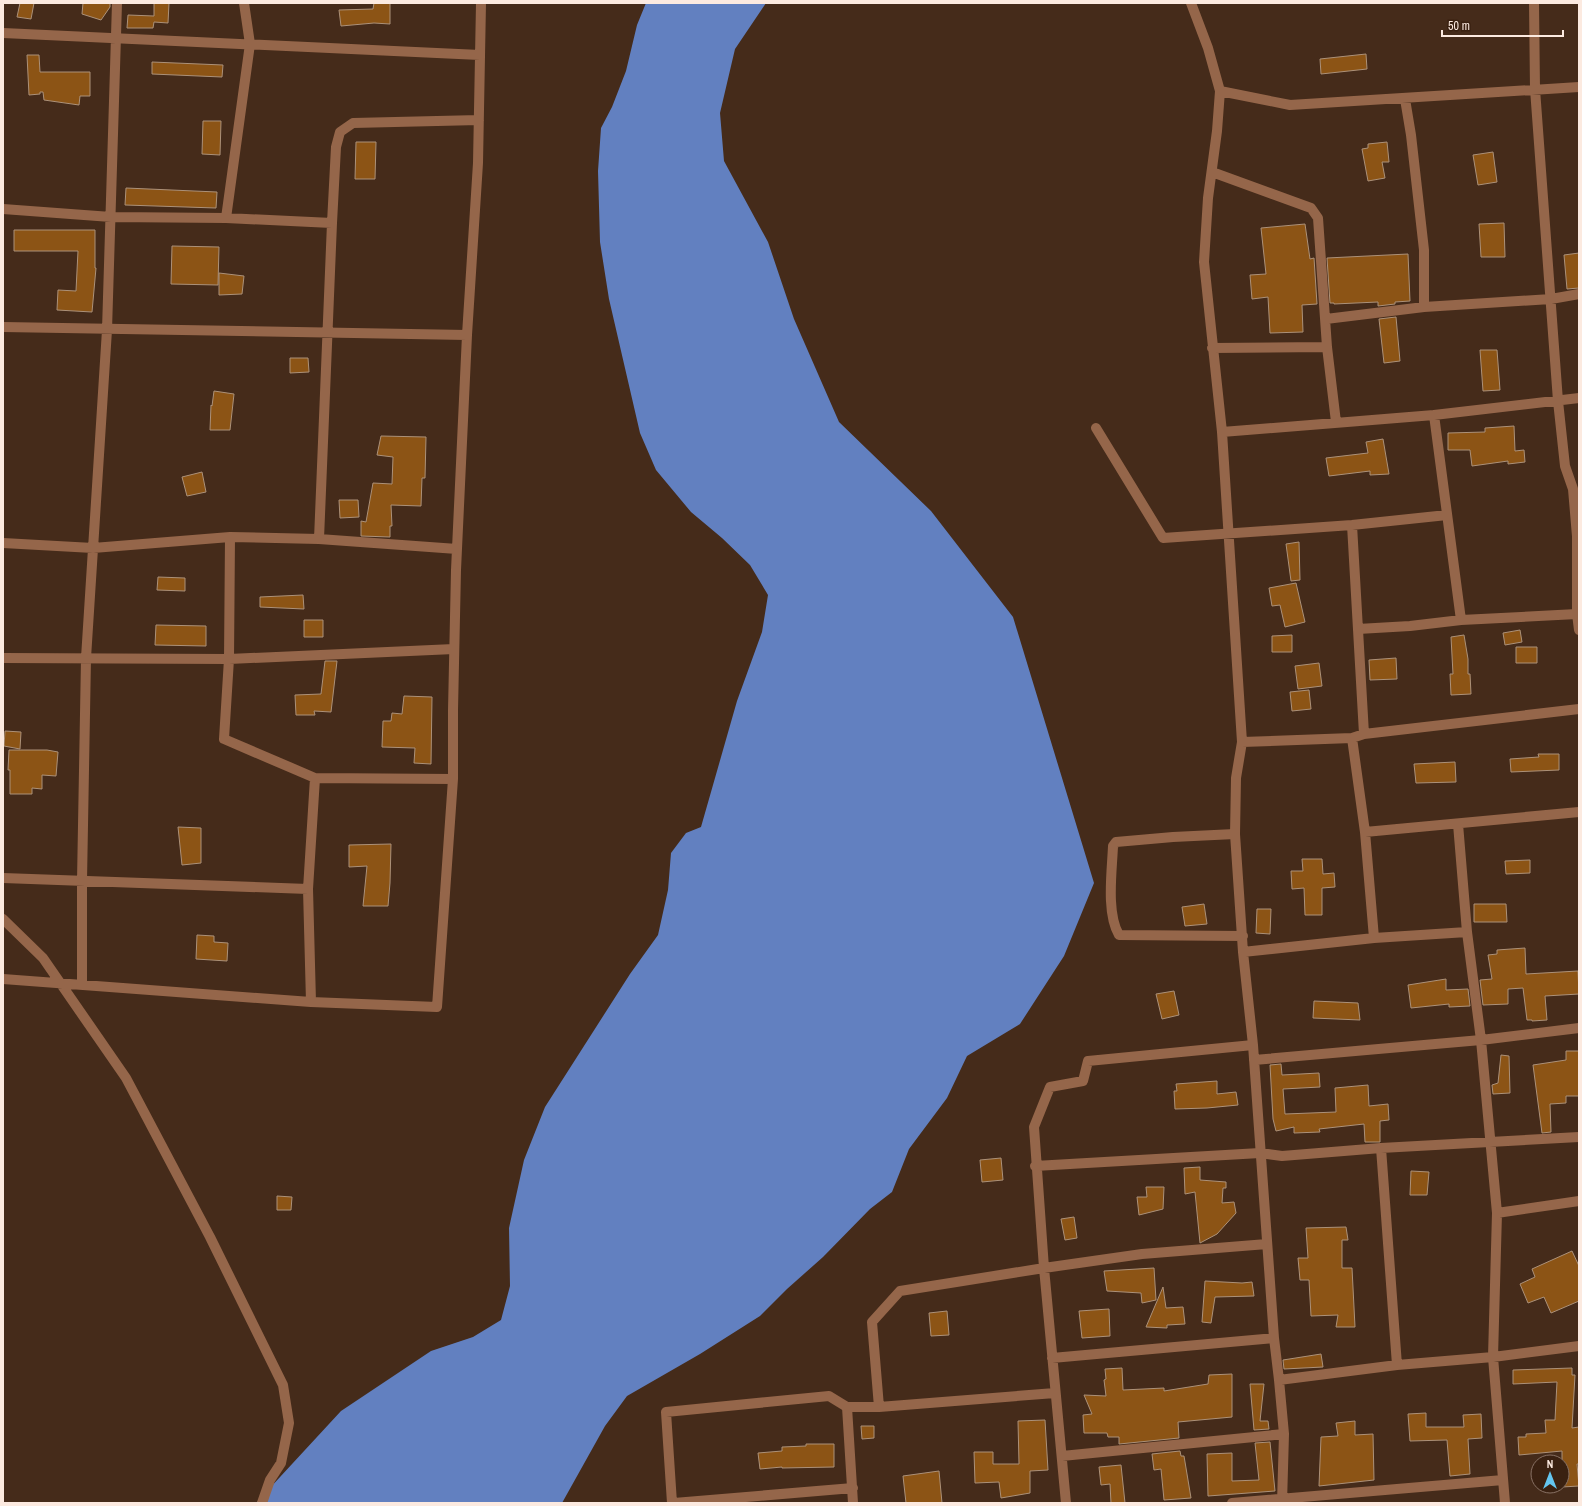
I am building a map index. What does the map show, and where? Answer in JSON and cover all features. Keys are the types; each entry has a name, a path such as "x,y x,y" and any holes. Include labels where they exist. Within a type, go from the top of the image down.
{"street":[{"path":"82,985 82,881 86,658 107,330 117,3"},
{"path":"226,218 250,44 244,3"},
{"path":"3,979 311,1002 437,1007 452,779 457,549 467,335 478,163 481,3"},
{"path":"1191,3 1208,48 1220,91 1217,131 1208,198 1204,262 1222,432 1242,742 1236,778 1235,834 1243,952 1253,1045 1274,1338 1284,1434 1282,1501"},
{"path":"1534,3 1534,89 1558,401 1565,466 1576,489 1577,614 1579,630"},
{"path":"3,33 480,54"},
{"path":"1220,91 1290,105 1406,99 1579,87"},
{"path":"1406,99 1412,135 1424,250 1424,307"},
{"path":"319,540 332,223 336,147 340,132 353,123 479,120"},
{"path":"1212,172 1311,208 1318,218 1327,347 1336,422"},
{"path":"3,208 111,217 226,218 332,223"},
{"path":"1326,319 1424,307 1551,299 1579,294"},
{"path":"3,327 107,330 467,335"},
{"path":"1212,348 1327,347"},
{"path":"1222,432 1434,414 1579,398"},
{"path":"1434,414 1461,620"},
{"path":"1096,428 1163,538 1352,524 1447,515"},
{"path":"1352,524 1364,734"},
{"path":"3,544 93,548 230,537 319,540 457,549"},
{"path":"230,537 229,659 224,739 315,778 452,779"},
{"path":"1358,629 1410,626 1461,620 1577,614"},
{"path":"3,658 229,659 454,650"},
{"path":"1242,742 1352,738 1364,734 1579,709"},
{"path":"1352,738 1365,832 1374,938"},
{"path":"311,1002 308,889 315,778"},
{"path":"1365,832 1579,812"},
{"path":"1458,824 1467,932 1481,1040 1497,1213 1493,1357 1506,1503"},
{"path":"1235,834 1116,842 1113,846 1110,898 1116,929 1119,935 1243,936"},
{"path":"3,878 308,889"},
{"path":"3,919 43,958 126,1078 210,1237 283,1386 289,1423 281,1463 270,1480 262,1503"},
{"path":"1243,952 1374,938 1467,932"},
{"path":"1254,1060 1481,1040 1579,1028"},
{"path":"1066,1503 1035,1166 1034,1127 1050,1087 1083,1081 1088,1061 1253,1045"},
{"path":"1035,1166 1260,1153 1282,1156 1381,1148 1490,1143 1579,1136"},
{"path":"1381,1148 1397,1365"},
{"path":"1497,1213 1579,1201"},
{"path":"879,1407 872,1322 900,1291 1142,1254 1267,1244"},
{"path":"1052,1358 1274,1338"},
{"path":"1279,1380 1397,1365 1493,1357 1579,1346"},
{"path":"853,1488 673,1503 666,1412 829,1396 848,1407 879,1407 1055,1393"},
{"path":"848,1407 853,1503"},
{"path":"1062,1456 1284,1434"},
{"path":"1232,1503 1282,1501 1503,1480"}],"water":[{"path":"646,3 766,3 735,49 720,113 724,161 768,242 794,319 839,422 931,511 1013,617 1094,883 1064,956 1020,1024 967,1056 947,1098 909,1149 892,1192 870,1209 823,1257 787,1289 760,1316 700,1354 627,1396 605,1426 562,1503 256,1503 341,1411 431,1351 473,1337 501,1320 510,1286 509,1228 524,1160 545,1107 630,974 658,935 668,890 671,853 686,833 701,827 737,701 762,632 768,595 750,565 722,538 691,512 656,470 640,433 609,299 600,242 598,171 601,128 612,107 626,71 637,25"}],"building":[{"path":"20,3 34,3 31,19 17,17"},
{"path":"83,3 110,3 110,7 101,20 82,14"},
{"path":"154,3 169,3 168,23 154,22 153,28 127,28 128,15 154,16"},
{"path":"374,3 390,3 390,24 374,23 341,26 339,10 373,9"},
{"path":"1366,54 1367,69 1321,74 1320,59"},
{"path":"27,55 39,55 40,72 90,72 90,96 80,96 79,105 44,100 43,92 40,92 40,94 29,95"},
{"path":"152,62 223,65 222,77 152,74"},
{"path":"203,121 221,121 220,155 202,154"},
{"path":"356,142 376,142 375,179 355,179"},
{"path":"1387,142 1389,162 1382,162 1385,178 1368,181 1362,149 1368,148 1368,144"},
{"path":"1493,152 1497,182 1478,185 1473,155"},
{"path":"126,188 217,192 216,208 125,205"},
{"path":"1504,223 1505,257 1481,257 1479,224"},
{"path":"1305,224 1310,259 1314,258 1317,304 1302,305 1303,332 1270,333 1268,297 1252,299 1250,275 1266,274 1261,228"},
{"path":"14,230 95,230 96,268 92,312 57,310 58,290 76,291 78,251 14,251"},
{"path":"172,246 219,247 218,285 171,284"},
{"path":"1579,253 1579,288 1567,289 1564,255"},
{"path":"1408,254 1410,301 1395,302 1395,304 1378,306 1378,302 1330,303 1327,258"},
{"path":"219,273 244,276 242,294 219,295"},
{"path":"1396,317 1400,361 1384,363 1379,319"},
{"path":"1480,350 1497,350 1500,390 1483,391"},
{"path":"290,358 308,358 309,372 290,373"},
{"path":"214,391 234,394 230,430 210,430 211,405 212,406"},
{"path":"1514,426 1515,451 1524,450 1525,462 1508,464 1508,461 1472,466 1470,450 1448,450 1448,433 1485,432 1485,428"},
{"path":"381,436 426,437 425,478 422,478 421,506 391,505 392,526 390,526 390,537 361,536 361,521 366,522 373,483 392,484 393,457 377,455"},
{"path":"1383,439 1389,474 1370,475 1370,471 1329,476 1326,458 1368,453 1366,442"},
{"path":"202,472 206,492 187,496 182,477"},
{"path":"339,500 358,500 359,517 340,518"},
{"path":"1299,542 1300,580 1291,581 1286,544"},
{"path":"158,577 185,578 185,591 157,590"},
{"path":"1296,583 1305,622 1285,627 1280,605 1272,606 1269,588"},
{"path":"303,595 304,609 260,607 260,597"},
{"path":"304,620 323,620 323,637 304,637"},
{"path":"156,625 206,626 206,646 155,645"},
{"path":"1520,630 1522,642 1505,645 1503,633"},
{"path":"1292,635 1292,652 1272,652 1272,636"},
{"path":"1464,635 1468,659 1468,674 1470,674 1471,694 1451,695 1450,674 1453,674 1451,637"},
{"path":"1516,647 1537,647 1537,663 1516,663"},
{"path":"1396,658 1397,679 1370,680 1369,660"},
{"path":"325,661 337,661 331,712 314,711 315,715 296,715 295,695 321,694"},
{"path":"1319,663 1322,686 1298,689 1295,666"},
{"path":"1309,690 1311,709 1292,711 1290,692"},
{"path":"404,696 432,697 431,764 414,763 415,748 382,747 383,721 391,721 392,713 402,714"},
{"path":"5,731 21,732 20,749 4,746"},
{"path":"9,750 47,750 58,752 56,776 42,775 42,789 32,788 32,794 10,794 10,770 8,770"},
{"path":"1538,754 1559,754 1559,770 1511,772 1510,759 1539,757"},
{"path":"1455,762 1456,782 1416,783 1414,764"},
{"path":"178,827 201,828 201,863 182,865"},
{"path":"391,844 388,906 363,906 367,866 349,867 349,845"},
{"path":"1302,859 1322,859 1323,874 1334,873 1335,887 1322,888 1322,915 1305,915 1304,888 1292,889 1291,871 1303,871"},
{"path":"1530,860 1530,873 1506,874 1505,861"},
{"path":"1204,904 1207,924 1185,926 1182,907"},
{"path":"1474,904 1506,904 1507,922 1474,922"},
{"path":"1257,909 1271,909 1270,934 1256,933"},
{"path":"197,935 214,936 214,942 228,943 227,961 196,959"},
{"path":"1525,948 1526,974 1578,971 1579,994 1545,996 1547,1020 1527,1020 1523,988 1508,989 1508,1004 1483,1005 1480,980 1492,979 1488,955 1497,954 1497,950"},
{"path":"1446,979 1446,990 1468,989 1470,1006 1449,1007 1449,1004 1411,1008 1408,985"},
{"path":"1174,991 1179,1015 1162,1019 1156,994"},
{"path":"1314,1001 1358,1003 1360,1020 1313,1018"},
{"path":"1566,1051 1579,1051 1579,1096 1566,1096 1566,1103 1550,1104 1551,1132 1542,1133 1533,1065 1566,1060"},
{"path":"1501,1055 1509,1056 1510,1093 1493,1094 1492,1085 1498,1083"},
{"path":"1281,1064 1282,1075 1319,1073 1320,1087 1283,1089 1285,1114 1336,1112 1335,1088 1368,1085 1369,1106 1388,1104 1389,1120 1380,1121 1380,1142 1365,1142 1364,1124 1319,1129 1320,1132 1294,1133 1294,1127 1276,1131 1273,1119 1270,1065"},
{"path":"1217,1081 1217,1094 1236,1092 1238,1105 1175,1109 1174,1091 1177,1091 1176,1084"},
{"path":"1001,1158 1003,1180 982,1182 980,1160"},
{"path":"1200,1167 1200,1180 1226,1182 1226,1188 1223,1188 1222,1203 1234,1202 1236,1213 1217,1234 1200,1243 1195,1192 1185,1194 1184,1168"},
{"path":"1411,1171 1429,1172 1427,1195 1410,1195"},
{"path":"1146,1187 1164,1187 1163,1209 1139,1215 1137,1197 1147,1197"},
{"path":"277,1196 292,1197 291,1210 277,1210"},
{"path":"1074,1217 1077,1238 1065,1240 1061,1219"},
{"path":"1346,1227 1348,1240 1342,1240 1342,1268 1352,1268 1355,1327 1336,1327 1338,1315 1311,1316 1309,1280 1300,1280 1298,1258 1308,1258 1306,1228"},
{"path":"1572,1251 1579,1266 1579,1301 1551,1313 1544,1297 1528,1303 1520,1284 1535,1277 1532,1269"},
{"path":"1154,1268 1156,1300 1142,1303 1141,1293 1107,1291 1104,1271"},
{"path":"1205,1281 1242,1283 1252,1282 1254,1296 1215,1297 1211,1323 1202,1322"},
{"path":"1163,1287 1166,1308 1183,1307 1185,1324 1167,1325 1167,1328 1146,1327"},
{"path":"1109,1309 1110,1336 1082,1338 1079,1311"},
{"path":"947,1311 949,1335 931,1336 929,1313"},
{"path":"1321,1354 1323,1367 1284,1369 1283,1360"},
{"path":"1122,1368 1123,1390 1164,1388 1164,1391 1208,1384 1209,1375 1232,1374 1232,1417 1178,1422 1179,1438 1119,1444 1119,1437 1108,1437 1107,1433 1084,1433 1083,1415 1092,1414 1084,1395 1106,1396 1104,1380 1106,1379 1105,1369"},
{"path":"1572,1368 1572,1375 1575,1375 1572,1428 1579,1427 1579,1464 1577,1464 1579,1486 1570,1487 1570,1454 1562,1454 1562,1451 1519,1455 1518,1437 1526,1437 1526,1434 1546,1433 1545,1420 1555,1420 1557,1382 1513,1384 1513,1370"},
{"path":"1250,1384 1264,1384 1260,1421 1268,1421 1269,1429 1254,1430"},
{"path":"1426,1413 1426,1427 1464,1427 1463,1415 1481,1414 1482,1438 1468,1439 1470,1474 1450,1476 1447,1440 1410,1441 1408,1414"},
{"path":"1045,1420 1048,1470 1030,1471 1030,1493 1001,1498 999,1482 975,1483 974,1452 993,1452 993,1464 1019,1464 1018,1421"},
{"path":"1355,1421 1355,1435 1373,1434 1374,1480 1319,1486 1321,1437 1338,1436 1336,1423"},
{"path":"861,1426 874,1426 874,1438 862,1439"},
{"path":"1270,1442 1275,1491 1208,1496 1207,1454 1232,1453 1232,1481 1259,1480 1255,1443"},
{"path":"806,1444 834,1444 834,1467 782,1467 760,1469 758,1453 782,1451 782,1447 806,1446"},
{"path":"1180,1451 1181,1456 1184,1456 1191,1498 1164,1500 1161,1469 1154,1470 1152,1454"},
{"path":"1121,1465 1125,1503 1111,1503 1110,1484 1101,1485 1099,1467"},
{"path":"939,1471 942,1503 906,1503 903,1476"}]}
